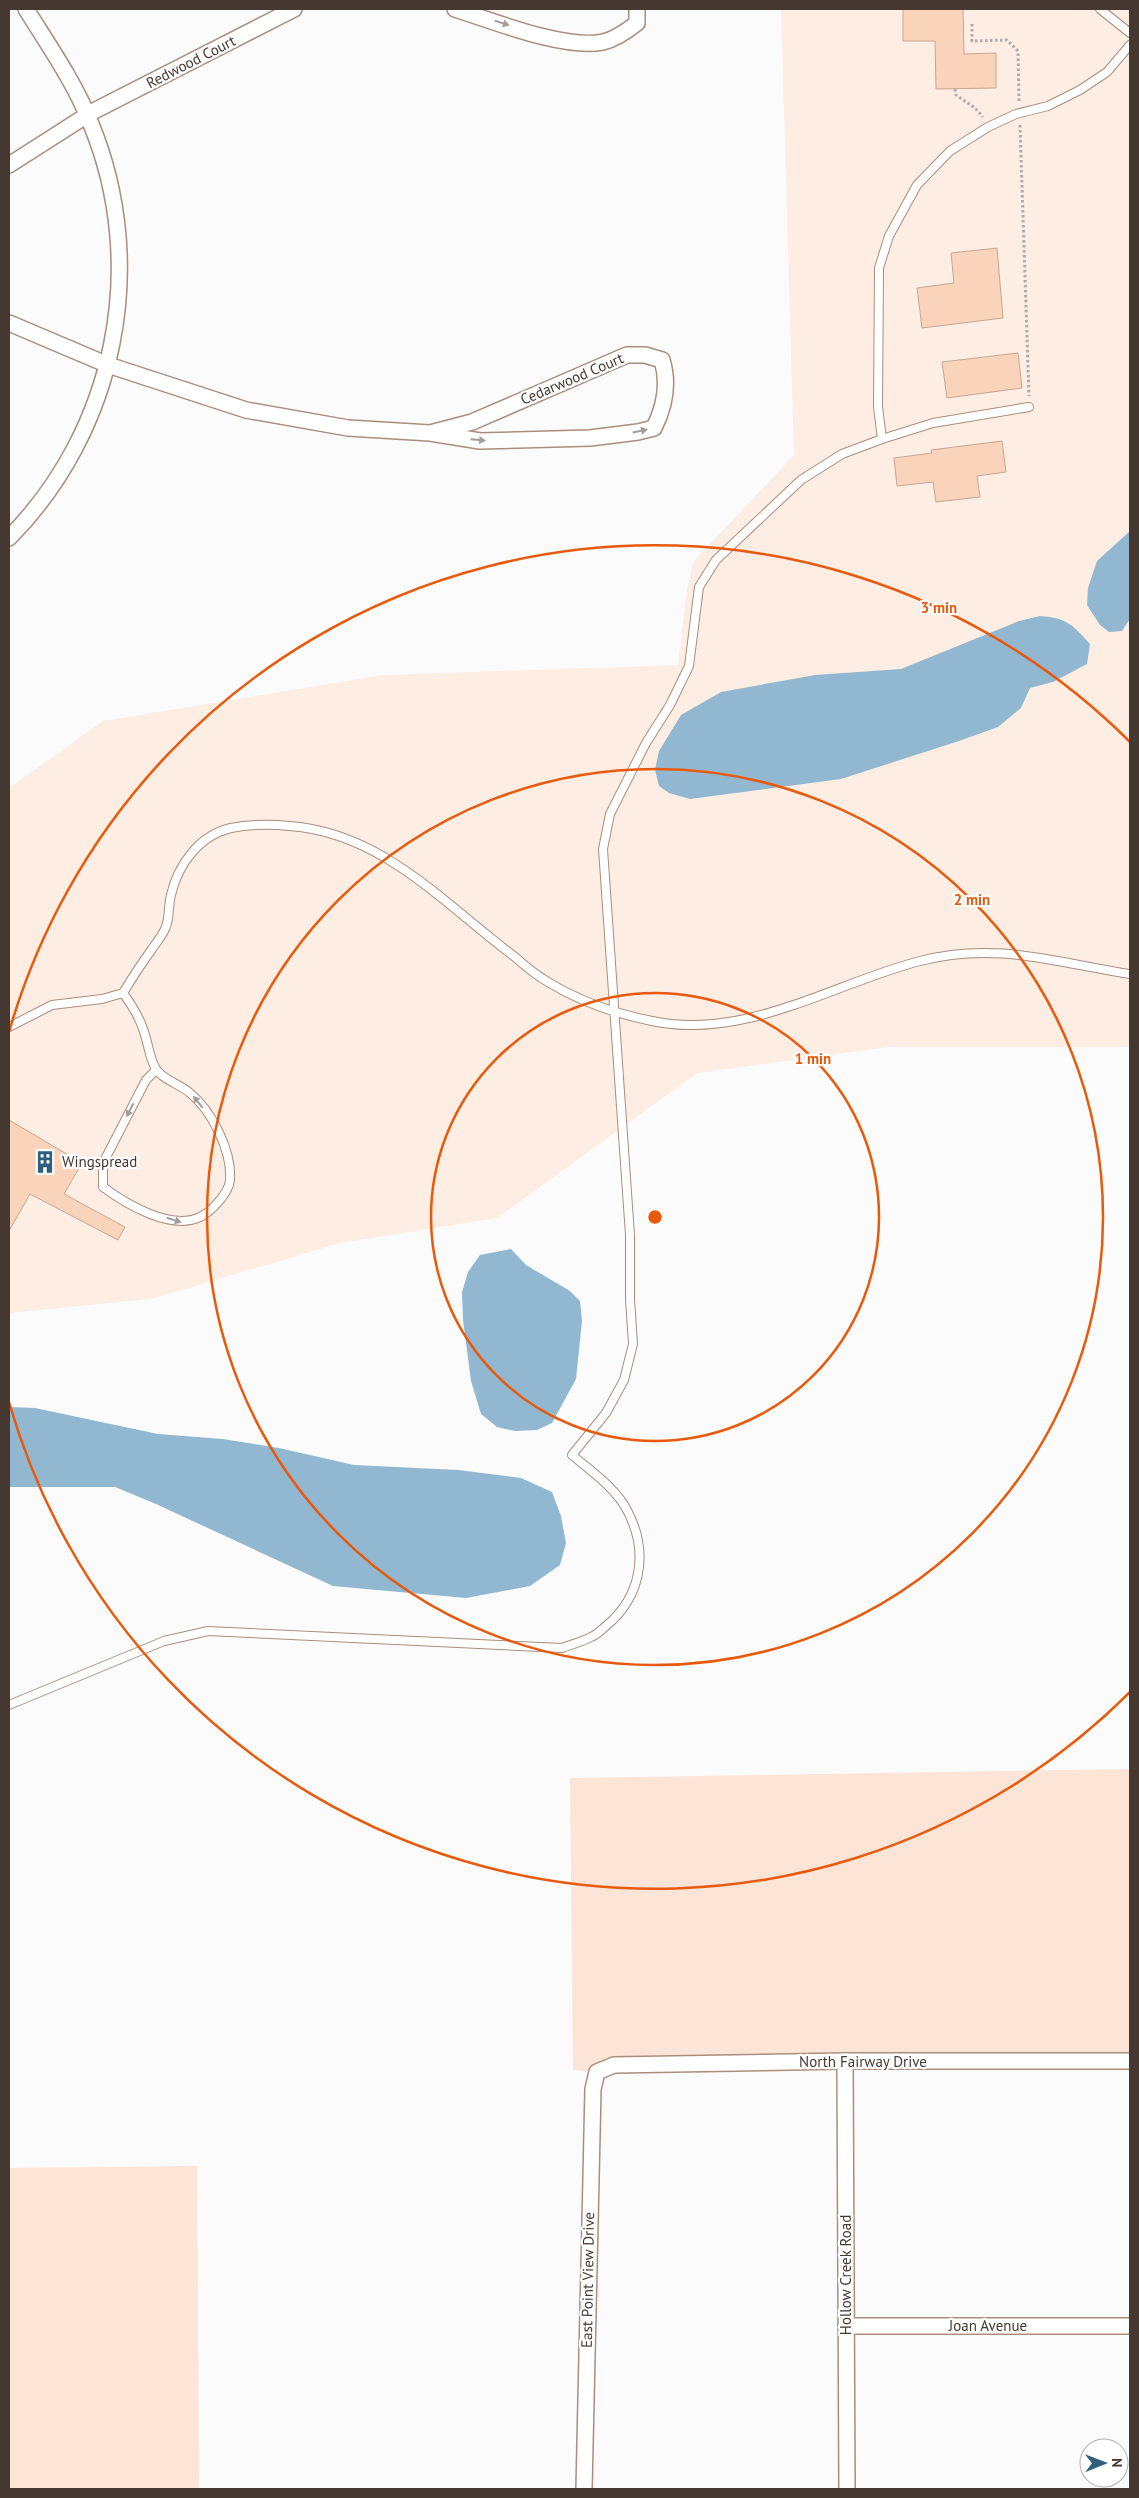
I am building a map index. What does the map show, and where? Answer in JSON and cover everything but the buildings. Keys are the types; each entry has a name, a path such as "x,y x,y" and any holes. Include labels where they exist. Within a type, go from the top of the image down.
{"street":[{"path":"9,538 43,499 72,453 92,411 108,365 118,307 119,238 110,181 88,116 74,87 26,9"},
{"name":"Redwood Court","path":"9,165 88,116 294,9"},
{"path":"455,9 558,41 603,42 622,34 637,23 637,9"},
{"name":"Cedarwood Court","path":"9,323 108,365 246,410 348,428 430,433 480,441 590,438 654,428 663,411 667,375 662,360 646,354 628,355 472,422 430,433"},
{"name":"North Fairway Drive","path":"597,2072 614,2065 845,2061 1130,2062"},
{"name":"Hollow Creek Road","path":"845,2061 847,2489"},
{"name":"East Point View Drive","path":"584,2489 593,2089 597,2072"},
{"name":"Joan Avenue","path":"846,2326 1130,2326"}],"lane":[{"path":"1100,9 1130,33"},
{"path":"882,439 878,407 879,268 889,236 917,185 950,151 988,127 1020,112 1048,106 1080,90 1106,72 1130,45"},
{"path":"9,1705 164,1641 208,1631 562,1648 592,1637 620,1615 636,1589 640,1563 637,1535 628,1511 618,1498 608,1486 572,1455 606,1413 624,1380 633,1344 630,1299 630,1235 612,1010 603,849 610,814 646,743 670,705 689,666 699,587 716,560 801,480 842,454 933,423 1029,407"},
{"path":"9,1026 52,1005 102,999 122,993 166,929 172,891 190,854 201,842 215,832 232,827 268,824 300,826 333,833 381,853 546,982 585,1001 654,1022 721,1023 782,1009 921,960 992,952 1030,955 1130,974"},
{"path":"122,993 133,1007 143,1028 156,1070 191,1094 197,1101 208,1115 229,1160 230,1183 214,1208 199,1218 182,1223 130,1206 103,1187 103,1164 146,1080 156,1070"}],"path":[{"path":"972,24 972,41 1007,40 1018,51 1029,407"},
{"path":"955,89 956,95 961,100 976,108 988,127"}],"shaded area":[{"path":"781,9 1130,9 1130,1047 889,1047 697,1073 497,1218 340,1243 151,1299 9,1313 9,787 103,721 384,675 678,665 687,589 694,561 794,455"},
{"path":"1130,1769 1130,2061 597,2072 573,2070 570,1778"},
{"path":"197,2166 199,2489 9,2489 9,2168"}],"water":[{"path":"1130,531 1130,619 1122,631 1109,632 1100,625 1087,605 1088,588 1097,561"},
{"path":"1040,616 1063,621 1079,632 1090,644 1087,664 1053,682 1030,688 1021,708 998,727 841,779 690,799 669,793 659,786 655,770 659,751 681,715 721,692 815,675 901,669 1019,621"},
{"path":"511,1249 526,1265 570,1291 580,1301 582,1321 576,1379 552,1423 537,1430 515,1431 497,1427 481,1414 471,1381 463,1320 462,1292 468,1272 480,1255"},
{"path":"9,1407 35,1408 158,1434 223,1439 279,1448 354,1465 458,1470 521,1478 552,1492 561,1516 566,1543 560,1565 530,1586 466,1598 333,1586 115,1487 9,1487"}],"place":[{"name":"Wingspread","path":"45,1162"}]}
